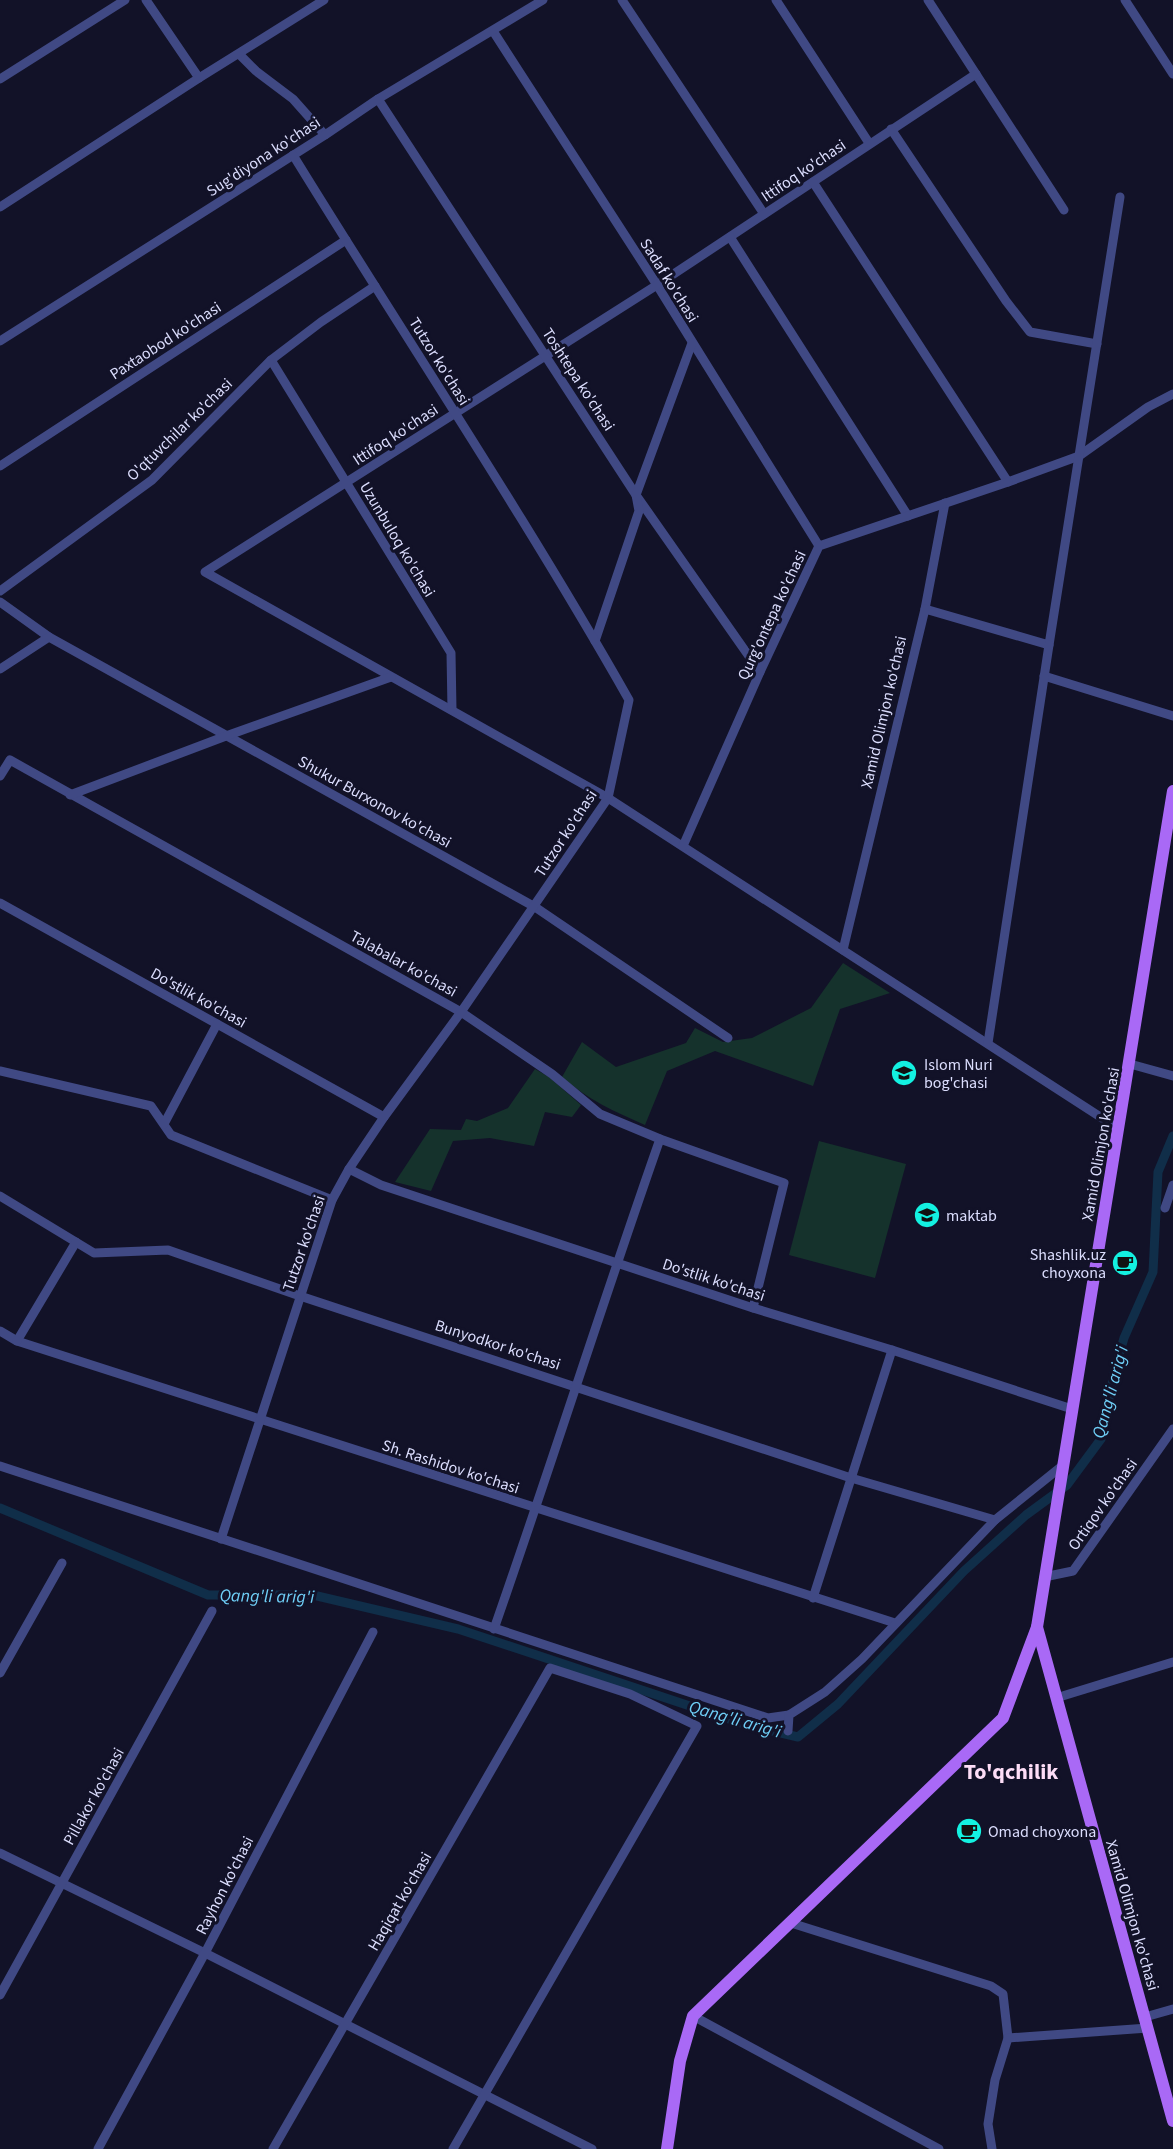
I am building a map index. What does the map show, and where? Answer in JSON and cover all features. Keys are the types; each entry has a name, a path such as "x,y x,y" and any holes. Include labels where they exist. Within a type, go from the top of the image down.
{"main road":[{"name":"Xamid Olimjon ko'chasi","path":"1173,791 1037,1627 1173,2121"},
{"path":"667,2149 680,2061 693,2016 1003,1718 1037,1627"}],"street":[{"path":"0,79 125,0"},
{"path":"146,0 199,78"},
{"path":"0,207 324,0"},
{"name":"Sug'diyona ko'chasi","path":"0,341 378,99 543,0"},
{"path":"622,0 764,214"},
{"name":"Ittifoq ko'chasi","path":"776,0 869,143"},
{"path":"928,0 1064,210"},
{"path":"1125,0 1173,74"},
{"name":"Sadaf ko'chasi","path":"493,30 657,285 819,546"},
{"path":"239,54 256,71 293,99 325,135"},
{"name":"Ittifoq ko'chasi","path":"391,677 205,572 657,285 976,74"},
{"name":"Toshtepa ko'chasi","path":"378,99 636,495 760,672"},
{"path":"891,129 1006,301 1030,332 1097,344"},
{"name":"Tutzor ko'chasi","path":"221,1539 332,1200 349,1169 384,1118 535,907 608,798 629,700 456,414 293,155"},
{"path":"813,182 1008,482"},
{"path":"988,1043 1120,197"},
{"path":"730,237 908,516"},
{"name":"Paxtaobod ko'chasi","path":"0,466 346,240"},
{"name":"O'qtuvchilar ko'chasi","path":"0,591 152,480 271,360 321,322 375,286"},
{"path":"595,641 639,512 636,495 692,343"},
{"name":"Uzunbuloq ko'chasi","path":"271,360 450,653 452,710"},
{"name":"Qurg'ontepa ko'chasi","path":"683,846 819,546 1079,456 1148,407 1173,394"},
{"name":"Xamid Olimjon ko'chasi","path":"843,950 925,609 945,503"},
{"name":"Shukur Burxonov ko'chasi","path":"0,602 49,637 535,907 728,1038"},
{"path":"925,609 1049,645"},
{"path":"0,669 49,637"},
{"path":"1044,676 1173,716"},
{"path":"70,795 391,677 608,798 1119,1129"},
{"name":"Talabalar ko'chasi","path":"0,776 10,760 461,1012 552,1074 600,1114 784,1184 753,1308"},
{"name":"Do'stlik ko'chasi","path":"0,903 384,1118"},
{"path":"164,1124 218,1024"},
{"path":"1130,1064 1173,1076"},
{"path":"0,1071 151,1106 171,1135 332,1200"},
{"path":"494,1629 577,1386 616,1262 660,1138"},
{"name":"Do'stlik ko'chasi","path":"349,1169 381,1185 753,1308 892,1350 1072,1409"},
{"path":"1165,1208 1173,1185"},
{"name":"Bunyodkor ko'chasi","path":"0,1196 94,1253 168,1250 300,1296 851,1478 995,1520"},
{"path":"17,1341 76,1242"},
{"name":"Sh. Rashidov ko'chasi","path":"0,1331 17,1341 895,1623"},
{"path":"813,1598 892,1350"},
{"name":"Ortiqov ko'chasi","path":"1044,1577 1073,1571 1173,1429"},
{"path":"0,1466 768,1718 789,1715 825,1692 862,1659 995,1520 1062,1466"},
{"path":"0,1673 62,1563"},
{"name":"Pillakor ko'chasi","path":"0,1995 213,1611"},
{"name":"Rayhon ko'chasi","path":"98,2149 205,1953 372,1632"},
{"path":"1056,1698 1173,1662"},
{"name":"Haqiqat ko'chasi","path":"273,2149 550,1668 630,1694 697,1726 484,2094"},
{"path":"788,1731 789,1715"},
{"path":"0,1853 205,1953 592,2149"},
{"path":"791,1923 990,1986 1003,1994 1008,2038 995,2079 988,2124 992,2149"},
{"path":"1008,2038 1146,2023 1173,2009"},
{"path":"693,2016 939,2149"},
{"path":"453,2149 484,2094"}],"green space":[{"path":"843,963 890,993 840,1009 813,1086 715,1051 667,1071 645,1125 591,1098 562,1077 582,1042 616,1067 686,1043 695,1028 723,1042 752,1038 811,1008"},
{"path":"535,1069 549,1077 581,1105 572,1117 545,1112 534,1146 490,1138 453,1141 431,1191 395,1182 430,1129 461,1130 466,1119 477,1121 508,1108"},
{"path":"819,1141 906,1164 875,1278 789,1255"}],"waterway":[{"name":"Qang'li arig'i","path":"0,1508 208,1595 313,1595 458,1629 750,1726 798,1737 838,1704 964,1571 1026,1515 1067,1485 1101,1439 1115,1369 1124,1338 1153,1272 1158,1172 1173,1136"}],"place":[{"name":"Islom Nuri bog'chasi","path":"904,1073"},
{"name":"maktab","path":"927,1215"},
{"name":"Shashlik.uz choyxona","path":"1125,1263"},
{"name":"Omad choyxona","path":"969,1831"}],"district":[{"name":"To'qchilik","path":"1011,1771"}]}
